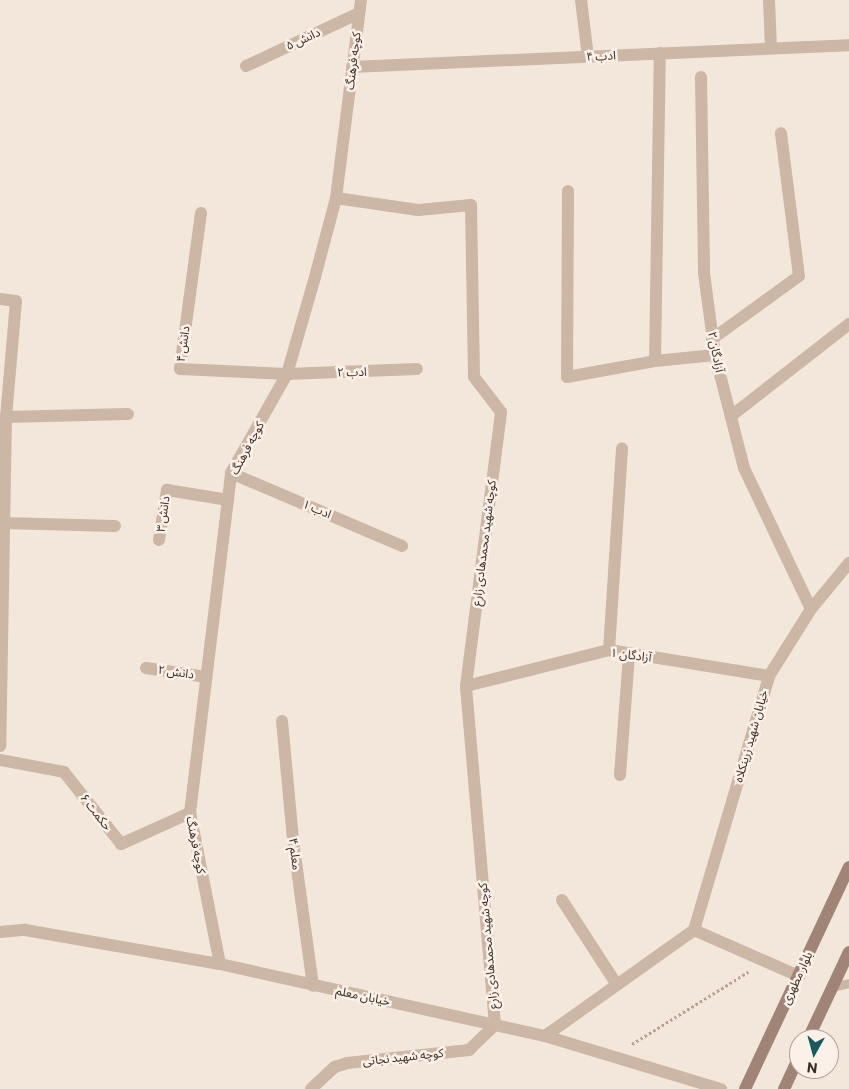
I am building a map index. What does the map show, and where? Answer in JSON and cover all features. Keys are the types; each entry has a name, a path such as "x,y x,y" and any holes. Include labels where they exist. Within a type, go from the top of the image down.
{"main road":[{"name":"بلوار مطهری","path":"745,1089 849,867"},
{"path":"813,1029 849,952"}],"street":[{"path":"581,0 588,56"},
{"path":"769,0 771,48"},
{"name":"دانش ۵","path":"246,66 360,6"},
{"name":"کوچه فرهنگ","path":"220,964 190,813 231,473 287,374 336,198 360,6"},
{"name":"ادب ۴","path":"352,67 849,44"},
{"path":"655,361 660,53"},
{"name":"آزادگان ۲","path":"701,78 704,273 715,355 744,468 810,609"},
{"path":"712,339 799,276 781,133"},
{"path":"568,191 567,376 655,361 715,355"},
{"name":"کوچه شهید محمدهادی زارع","path":"336,198 418,210 471,205 474,378 501,412 466,686 495,1025"},
{"name":"دانش ۴","path":"201,213 180,369 287,374"},
{"path":"0,299 16,301 6,417 0,746"},
{"path":"731,416 849,324"},
{"name":"ادب ۲","path":"287,374 417,369"},
{"path":"6,417 128,414"},
{"path":"609,650 622,448"},
{"name":"ادب ۱","path":"231,473 402,546"},
{"name":"دانش ۳","path":"160,540 167,490 228,500"},
{"path":"3,523 115,526"},
{"name":"خیابان شهید زرینکلاه","path":"694,930 769,676 810,609 849,563"},
{"name":"آزادگان ۱","path":"466,686 609,650 769,676"},
{"path":"620,775 629,654"},
{"name":"دانش ۲","path":"146,668 206,677"},
{"name":"معلم ۴","path":"282,722 293,840 313,986"},
{"name":"حکمت ۶","path":"0,760 64,772 121,844 190,813"},
{"path":"562,900 617,985"},
{"name":"خیابان معلم","path":"0,932 25,930 220,964 545,1036 721,1089"},
{"path":"545,1036 694,930 799,976"},
{"name":"کوچه شهید نجاتی","path":"311,1089 335,1067 347,1063 469,1050 495,1025"}],"lane":[{"path":"832,987 849,984"}],"path":[{"path":"613,1056 765,961"}]}
